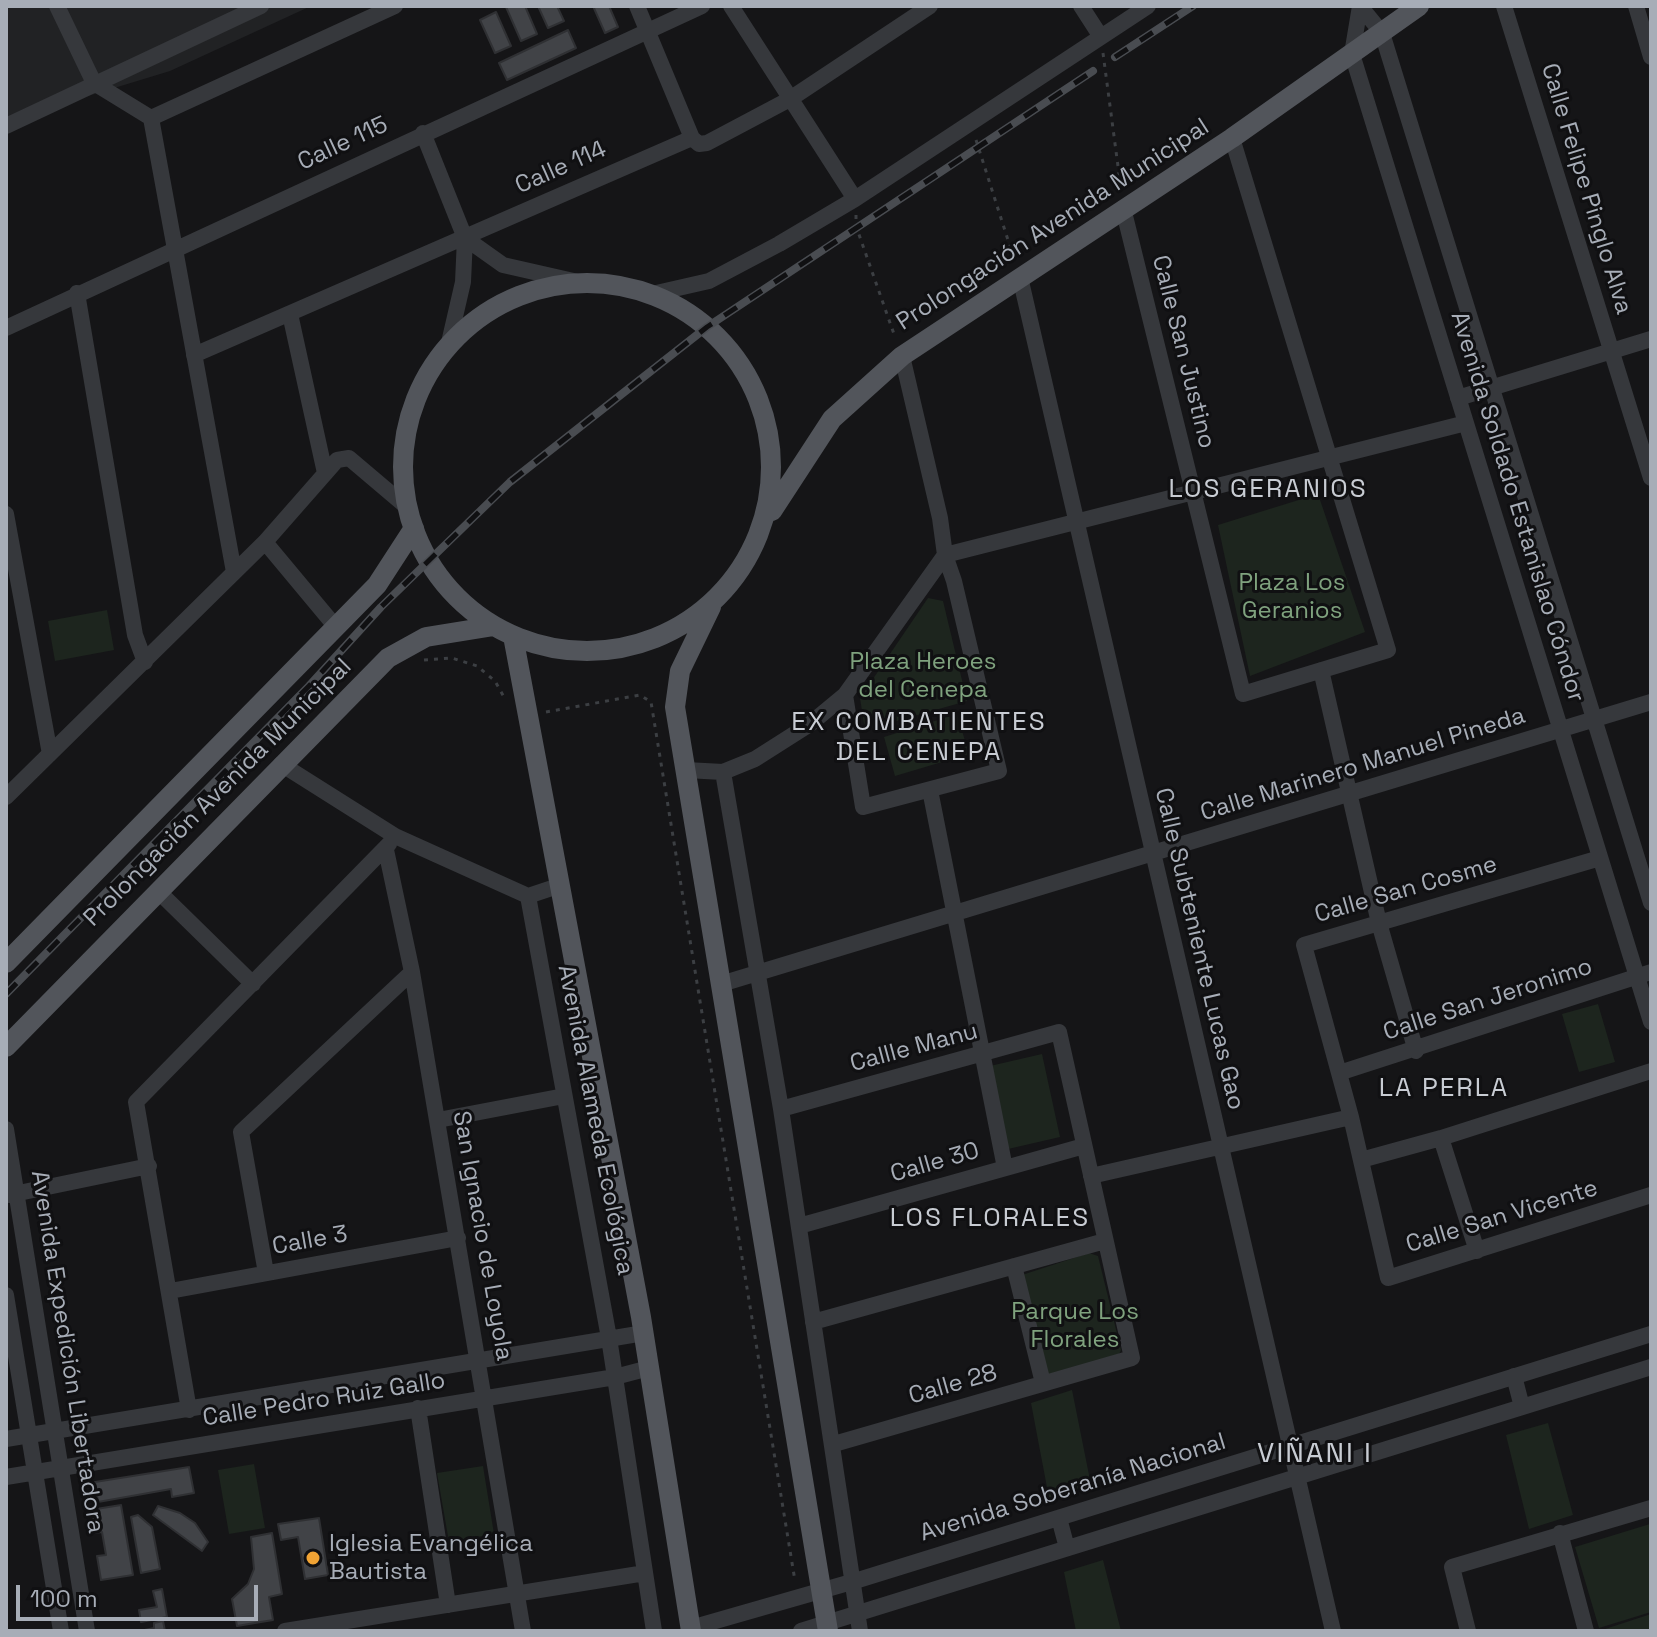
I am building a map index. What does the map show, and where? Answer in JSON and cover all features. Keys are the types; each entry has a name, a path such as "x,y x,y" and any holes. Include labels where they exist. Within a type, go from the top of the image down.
{"main road":[{"name":"Prolongación Avenida Municipal","path":"760,532 771,469 767,426 752,385 715,334 681,308 652,294 621,285 578,282 536,289 497,306 448,347 424,382 409,422 404,465 408,508 428,559 446,584 494,626 513,636 554,649 618,649 665,635 713,603 740,570 760,532 832,419 902,356 1232,138 1419,6"},
{"name":"Prolongación Avenida Municipal","path":"6,963 377,585 414,528"},
{"path":"713,603 680,671 675,707 827,1628"},
{"name":"Prolongación Avenida Municipal","path":"6,1047 281,764 399,649 426,637 494,626"},
{"name":"Avenida Alameda Ecológica","path":"513,636 644,1333 691,1630"}],"street":[{"path":"57,6 94,83 151,118 234,572"},
{"path":"6,126 261,6"},
{"path":"151,118 395,6"},
{"path":"637,6 692,138"},
{"name":"Calle 115","path":"6,328 702,6"},
{"path":"731,6 855,199"},
{"name":"Calle 114","path":"194,355 692,138 699,144 707,143 790,99 930,6"},
{"path":"1081,6 1101,37"},
{"name":"Prolongación Avenida Municipal","path":"652,294 690,287 722,275 855,199 1148,6"},
{"name":"Avenida Soldado Estanislao Cóndor","path":"1360,6 1382,33 1651,903"},
{"name":"Avenida Soldado Estanislao Cóndor","path":"1360,6 1352,54 1600,858 1644,974 1651,1022"},
{"name":"Calle Felipe Pinglo Alva","path":"1504,6 1650,474"},
{"path":"1636,6 1651,57"},
{"path":"423,133 465,238 463,282 448,347"},
{"path":"1232,138 1388,650 1321,670 1352,793 1379,923 1416,1051"},
{"name":"Calle San Justino","path":"1123,208 1243,694 1321,670"},
{"path":"465,238 489,257 515,269 578,282"},
{"name":"Calle Subteniente Lucas Gao","path":"1020,277 1333,1631"},
{"path":"77,293 135,635 145,662"},
{"path":"290,314 325,473"},
{"path":"1458,398 1651,339"},
{"path":"845,695 863,807 999,771 954,581 945,555 940,518 902,356"},
{"path":"686,770 723,772 755,759 810,724 845,695 945,555 1466,423"},
{"path":"6,797 265,542 337,460 349,458 408,508"},
{"path":"6,514 50,754"},
{"path":"265,542 335,626"},
{"name":"Calle Marinero Manuel Pineda","path":"721,984 1651,702"},
{"path":"281,764 390,843 528,896 561,885"},
{"path":"723,772 760,974 855,1581 860,1631"},
{"path":"930,790 952,915 1005,1168"},
{"path":"189,1410 136,1102 390,843"},
{"name":"San Ignacio de Loyola","path":"390,843 523,1631"},
{"name":"Calle San Cosme","path":"1351,1117 1304,945 1600,858"},
{"path":"158,891 253,984"},
{"name":"Avenida Alameda Ecológica","path":"528,896 609,1338 654,1631"},
{"path":"266,1273 241,1132 412,972"},
{"name":"Calle San Jeronimo","path":"1339,1073 1416,1051 1644,974"},
{"name":"Callle Manu","path":"781,1109 1059,1032 1084,1146"},
{"path":"1361,1160 1441,1138 1651,1071"},
{"path":"438,1120 564,1096"},
{"path":"1091,1176 1351,1117"},
{"name":"Calle San Vicente","path":"1351,1117 1388,1278 1651,1195"},
{"name":"Avenida Expedición Libertadora","path":"6,1129 11,1194 56,1431 87,1631"},
{"path":"1441,1138 1477,1251"},
{"path":"813,1322 1105,1241 1084,1146"},
{"name":"Calle 30","path":"799,1226 1084,1146"},
{"path":"11,1194 149,1166"},
{"name":"Calle 3","path":"170,1291 458,1238"},
{"name":"Calle 28","path":"834,1444 1132,1358 1105,1241"},
{"path":"1014,1266 1043,1383"},
{"name":"Avenida Expedición Libertadora","path":"6,1295 61,1631"},
{"name":"Calle Pedro Ruiz Gallo","path":"6,1439 644,1333"},
{"name":"Avenida Soberanía Nacional","path":"691,1630 1651,1334"},
{"path":"801,1631 827,1628 857,1614 1651,1367"},
{"name":"Calle Pedro Ruiz Gallo","path":"6,1477 615,1377 649,1368"},
{"path":"1514,1376 1522,1407"},
{"path":"418,1408 448,1605"},
{"path":"1468,1631 1452,1567 1651,1508"},
{"path":"1059,1518 1067,1548"},
{"path":"1560,1533 1586,1631"},
{"path":"294,1630 645,1573"}],"path":[{"path":"1101,37 1123,208"},
{"path":"971,123 1020,277"},
{"path":"855,199 856,226 902,356"},
{"path":"417,663 452,658 477,666 495,681 507,703"},
{"path":"529,714 640,695 651,702 797,1597"}],"shaded area":[{"path":"6,6 311,6 170,71 6,121"}],"green space":[{"name":"Plaza Los Geranios","path":"1318,494 1365,632 1250,676 1218,525"},
{"name":"Plaza Heroes del Cenepa","path":"928,598 943,601 967,701 865,730 860,698"},
{"path":"107,610 114,650 55,661 48,621"},
{"path":"957,714 969,754 895,776 884,737"},
{"path":"1598,1004 1615,1062 1579,1072 1562,1014"},
{"path":"1042,1054 1060,1137 1008,1149 990,1066"},
{"name":"Parque Los Florales","path":"1089,1253 1098,1256 1121,1350 1117,1359 1045,1376 1022,1275"},
{"path":"1072,1390 1091,1485 1049,1498 1031,1403"},
{"path":"1548,1423 1573,1515 1529,1529 1506,1435"},
{"path":"254,1464 265,1528 229,1534 218,1470"},
{"path":"483,1466 494,1534 449,1542 437,1473"},
{"path":"1650,1524 1651,1612 1599,1628 1575,1547"},
{"path":"1103,1560 1121,1631 1076,1631 1064,1572"},
{"path":"1651,1614 1651,1631 1599,1631"}],"building":[{"path":"525,6 537,34 521,41 506,7"},
{"path":"538,6 557,6 564,21 548,28"},
{"path":"593,6 609,6 618,27 605,33"},
{"path":"496,12 511,46 495,53 480,20"},
{"path":"568,30 576,48 507,80 499,63"},
{"path":"189,1467 194,1493 172,1497 171,1489 98,1502 95,1482"},
{"path":"121,1505 133,1575 101,1580 97,1556 106,1555 102,1532 94,1533 90,1510"},
{"path":"158,1506 180,1513 195,1523 208,1542 202,1551 153,1515"},
{"path":"138,1515 152,1527 160,1569 141,1573 131,1517"},
{"name":"Iglesia Evangélica Bautista","path":"319,1518 328,1575 305,1579 298,1537 281,1540 278,1524"},
{"path":"272,1533 282,1594 269,1597 273,1620 237,1626 232,1599 248,1584 254,1569 251,1537"},
{"path":"162,1589 167,1617 141,1622 139,1610 157,1607 153,1591"},
{"path":"163,1621 165,1631 140,1631 154,1628 154,1623"}],"railway":[{"path":"1115,57 1193,6"},
{"path":"6,994 309,686 381,607 510,482 707,327 1093,71"}],"place":[{"name":"Iglesia Evangélica Bautista","path":"313,1558"}],"district":[{"name":"LOS GERANIOS","path":"1268,490"},
{"name":"EX COMBATIENTES DEL CENEPA","path":"919,738"},
{"name":"LA PERLA","path":"1444,1089"},
{"name":"LOS FLORALES","path":"990,1219"},
{"name":"VIÑANI I","path":"1315,1454"}]}
